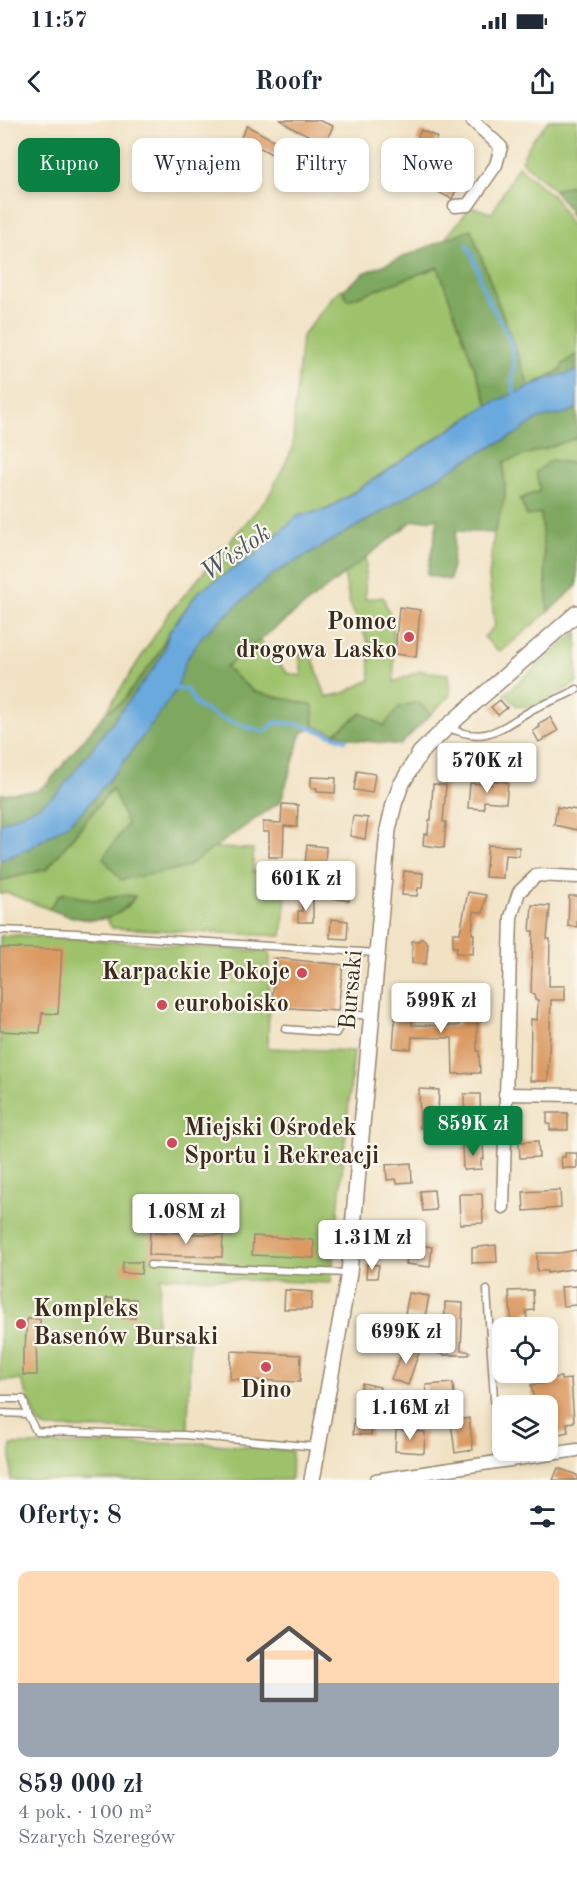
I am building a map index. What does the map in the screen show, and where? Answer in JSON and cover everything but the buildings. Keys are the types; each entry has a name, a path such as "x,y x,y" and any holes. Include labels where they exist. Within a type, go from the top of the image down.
{"street":[{"path":"455,206 468,205 496,165 501,147 472,120"},
{"name":"Bursaki","path":"312,1480 349,1274 388,830 394,804 401,785 420,753 577,613"},
{"path":"503,1207 511,917 519,892 537,874 577,877"},
{"path":"505,1094 577,1095"},
{"path":"558,1453 577,1450"},
{"path":"376,1480 498,1461"}],"lane":[{"path":"447,727 461,734 478,735 505,727 531,710 564,697 577,689"},
{"path":"0,930 378,953"},
{"path":"285,1029 336,1033 347,1014 372,1016"},
{"path":"150,1265 349,1274"},
{"path":"487,1290 494,1395"},
{"path":"0,1399 24,1400 27,1414 36,1431 184,1435 318,1447"},
{"path":"0,1413 27,1414"}],"green space":[{"path":"549,120 577,120 577,184 554,190 521,161 531,142"},
{"path":"518,166 556,199 577,237 577,354 563,364 561,370 529,387 471,229 444,240 471,207 492,213"},
{"path":"577,184 577,226 554,190"},
{"path":"471,229 529,386 561,370 563,364 577,354 577,438 504,462 505,497 494,533 456,531 450,580 427,575 438,519 413,521 225,667 254,692 313,705 314,726 302,733 281,801 185,868 121,880 103,858 127,824 112,788 47,869 0,881 0,794 37,791 48,783 106,712 121,703 157,656 169,632 198,592 252,556 298,516 328,509 488,405 438,267 348,300 343,290 364,273"},
{"path":"438,267 488,405 328,509 298,516 252,556 198,592 169,632 157,656 121,703 106,712 169,613 268,497 293,448 302,336 334,295 342,289 348,300"},
{"path":"577,438 577,464 551,460 540,491 520,499 527,516 541,513 548,612 502,651 497,650 484,637 495,626 489,578 494,533 505,497 504,462"},
{"path":"551,460 577,464 577,586 548,612 541,513 528,516 520,499 540,491 536,472"},
{"path":"366,556 365,599 383,597 393,623 394,682 420,671 448,674 450,695 431,714 418,702 400,707 384,726 362,713 335,733 314,726 313,705 255,692 225,668 260,640 287,673 302,676 299,652 310,650 326,697 344,693 370,680 369,644 350,605 344,573"},
{"path":"577,632 577,682 540,703 525,707 517,706 505,694"},
{"path":"418,702 431,714 400,745 358,740 335,733 362,713 384,726 399,707"},
{"path":"113,788 127,824 185,868 213,848 253,849 253,872 288,874 282,936 112,928 106,919 128,907 135,896 91,900 64,893 49,909 8,893 0,894 0,881 47,869"},
{"path":"66,893 97,900 125,895 135,896 117,914 96,920 73,917 49,909 59,895"},
{"name":"Miejski Ośrodek Sportu i Rekreacji","path":"19,935 270,952 268,1048 354,1051 331,1283 161,1277 155,1339 190,1341 188,1430 47,1428 39,1424 21,1380 0,1381 0,936"},
{"path":"204,1443 292,1451 291,1480 11,1480 11,1445"}],"water":[{"path":"577,371 577,408 567,413 538,419 273,574 203,635 185,662 177,689 127,758 84,810 68,824 30,848 0,861 0,823 39,806 58,793 154,668 163,653 169,632 198,592 252,556 298,516 328,509 488,405 549,378"}],"waterway":[{"path":"467,245 488,300 511,344 513,387 516,398"},
{"path":"173,687 180,690 186,688 197,706 220,718 264,732 276,722 302,725 346,740"}],"place":[{"name":"Pomoc drogowa Lasko","path":"409,637"},
{"name":"Karpackie Pokoje","path":"302,973"},
{"name":"euroboisko","path":"162,1005"},
{"name":"Miejski Ośrodek Sportu i Rekreacji","path":"172,1143"},
{"name":"Kompleks Basenów Bursaki","path":"21,1324"},
{"name":"Dino","path":"266,1367"}],"water label":[{"name":"Wisłok","path":"236,553"}]}
